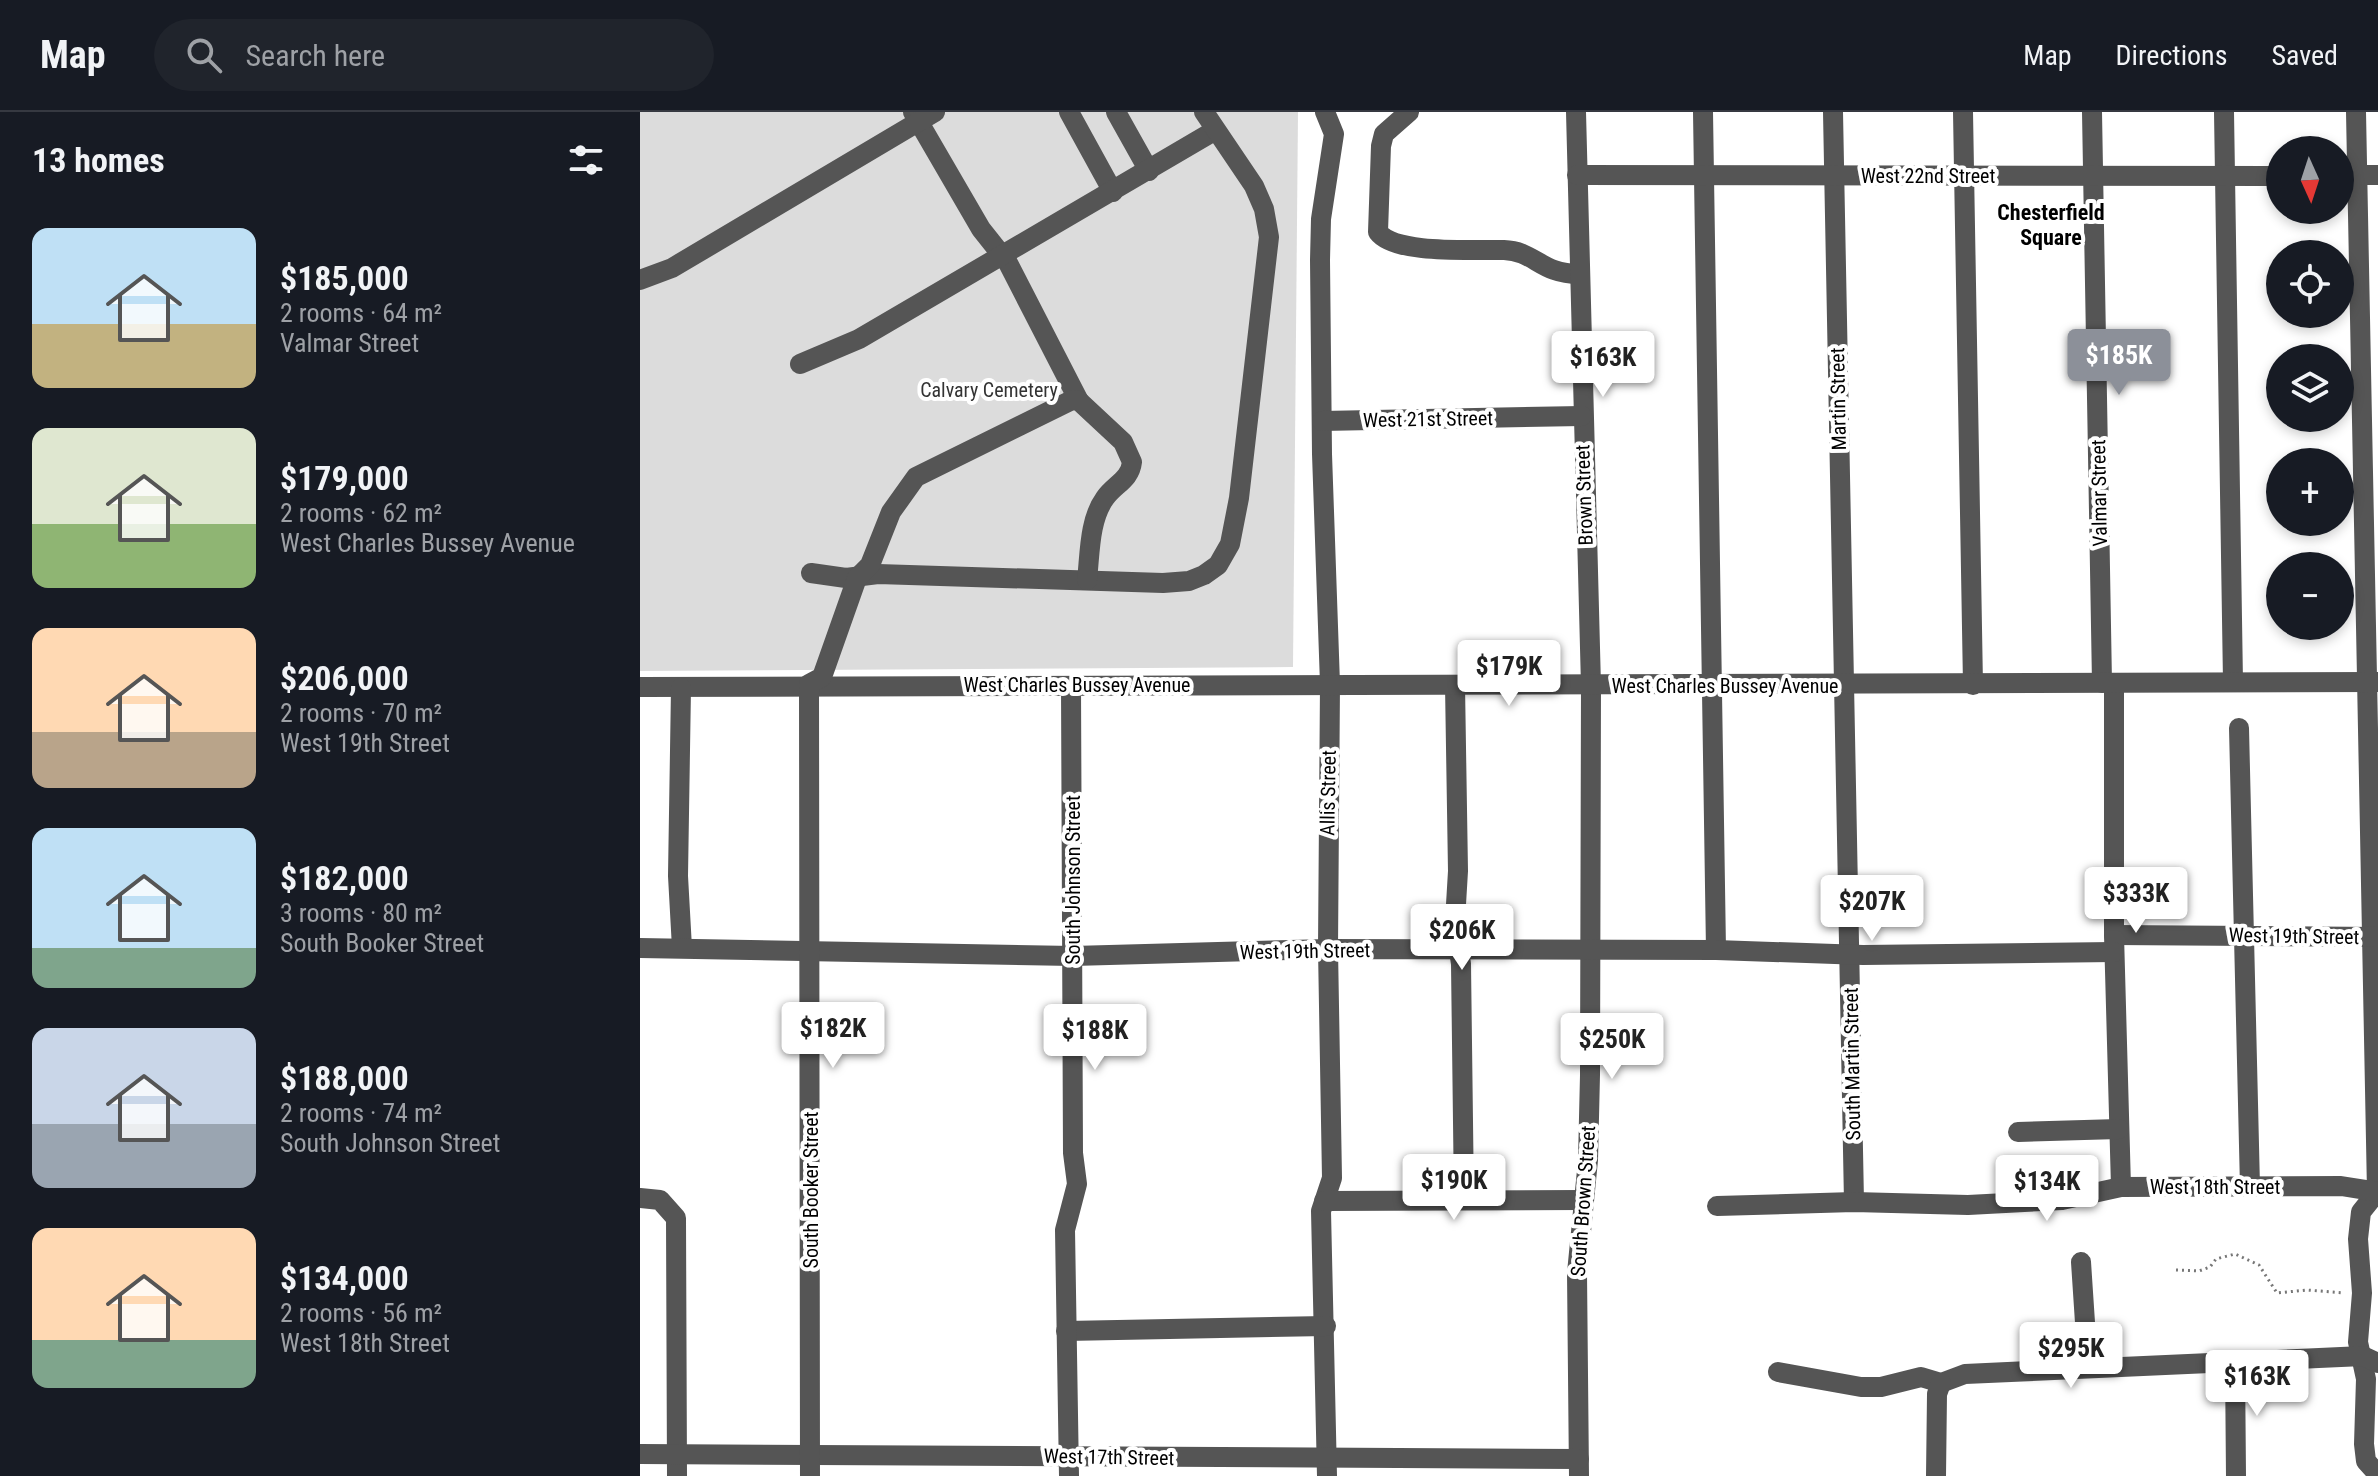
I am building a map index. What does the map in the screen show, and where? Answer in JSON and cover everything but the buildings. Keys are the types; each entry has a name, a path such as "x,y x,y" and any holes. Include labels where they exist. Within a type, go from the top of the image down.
{"street":[{"path":"1069,112 1113,192"},
{"path":"1116,112 1149,171"},
{"path":"811,573 857,578 878,574 1189,581 1218,565 1230,544 1239,498 1269,237 1264,209 1254,186 1204,112"},
{"name":"Allis Street","path":"1325,112 1334,134 1321,219 1322,421 1330,684 1328,949 1332,1178 1324,1201 1321,1231 1326,1326 1326,1467"},
{"path":"1409,112 1384,134 1381,146 1378,232 1383,239 1404,246 1516,251 1546,270 1579,274"},
{"name":"Brown Street","path":"1576,112 1591,686"},
{"path":"1703,112 1716,950"},
{"name":"Martin Street","path":"1833,112 1843,686"},
{"path":"1963,112 1973,685"},
{"name":"Valmar Street","path":"2092,112 2121,1187"},
{"path":"2224,112 2233,514 2233,682"},
{"path":"2353,136 2356,112"},
{"path":"640,280 672,268 922,115 999,256 1008,263 1079,401 1123,442 1132,462 1128,475 1105,498 1098,511 1087,580"},
{"path":"800,364 859,339 1214,131"},
{"name":"West 22nd Street","path":"1577,175 2266,176"},
{"path":"2354,175 2378,175"},
{"path":"2350,224 2372,682 2377,1192 2363,1206 2359,1221 2362,1293 2358,1342 2370,1360 2364,1444 2366,1461 2374,1470"},
{"path":"809,684 822,677 857,578 870,565 891,512 916,477 1058,407 1079,401"},
{"name":"West 21st Street","path":"1322,421 1582,416"},
{"name":"West Charles Bussey Avenue","path":"640,687 809,684 1843,686 2372,682"},
{"name":"South Booker Street","path":"809,684 810,1466"},
{"path":"1455,685 1464,1200"},
{"name":"South Johnson Street","path":"1069,1466 1065,1230 1077,1184 1073,1153 1071,686"},
{"name":"South Brown Street","path":"1579,1467 1577,1273 1590,1075 1591,686"},
{"name":"South Martin Street","path":"1843,686 1854,1202"},
{"path":"681,688 678,876 682,948"},
{"path":"2239,728 2250,1187"},
{"name":"West 19th Street","path":"640,948 811,948 1073,956 1328,949 1716,950 1850,955 2243,935 2375,937"},
{"path":"2018,1132 2119,1129"},
{"name":"West 18th Street","path":"1717,1206 1854,1202 1968,1205 2062,1200 2121,1187 2341,1186 2377,1192"},
{"path":"640,1198 660,1200 675,1213 677,1476"},
{"path":"1324,1201 1583,1200"},
{"path":"2081,1262 2088,1368"},
{"path":"1066,1331 1326,1326"},
{"path":"1778,1372 1861,1387 1881,1387 1921,1377 1941,1383 1965,1374 2235,1361 2370,1360"},
{"path":"2235,1361 2236,1476"},
{"path":"1936,1476 1937,1394 1941,1383"},
{"name":"West 17th Street","path":"640,1454 677,1454 810,1466 1579,1467"}],"path":[{"path":"2176,1270 2199,1271 2210,1267 2216,1259 2235,1254 2259,1265 2277,1293 2307,1290 2352,1293"}],"green space":[{"name":"Calvary Cemetery","path":"640,112 1298,112 1293,667 640,671"}],"district":[{"name":"Chesterfield Square","path":"2051,224"}]}
